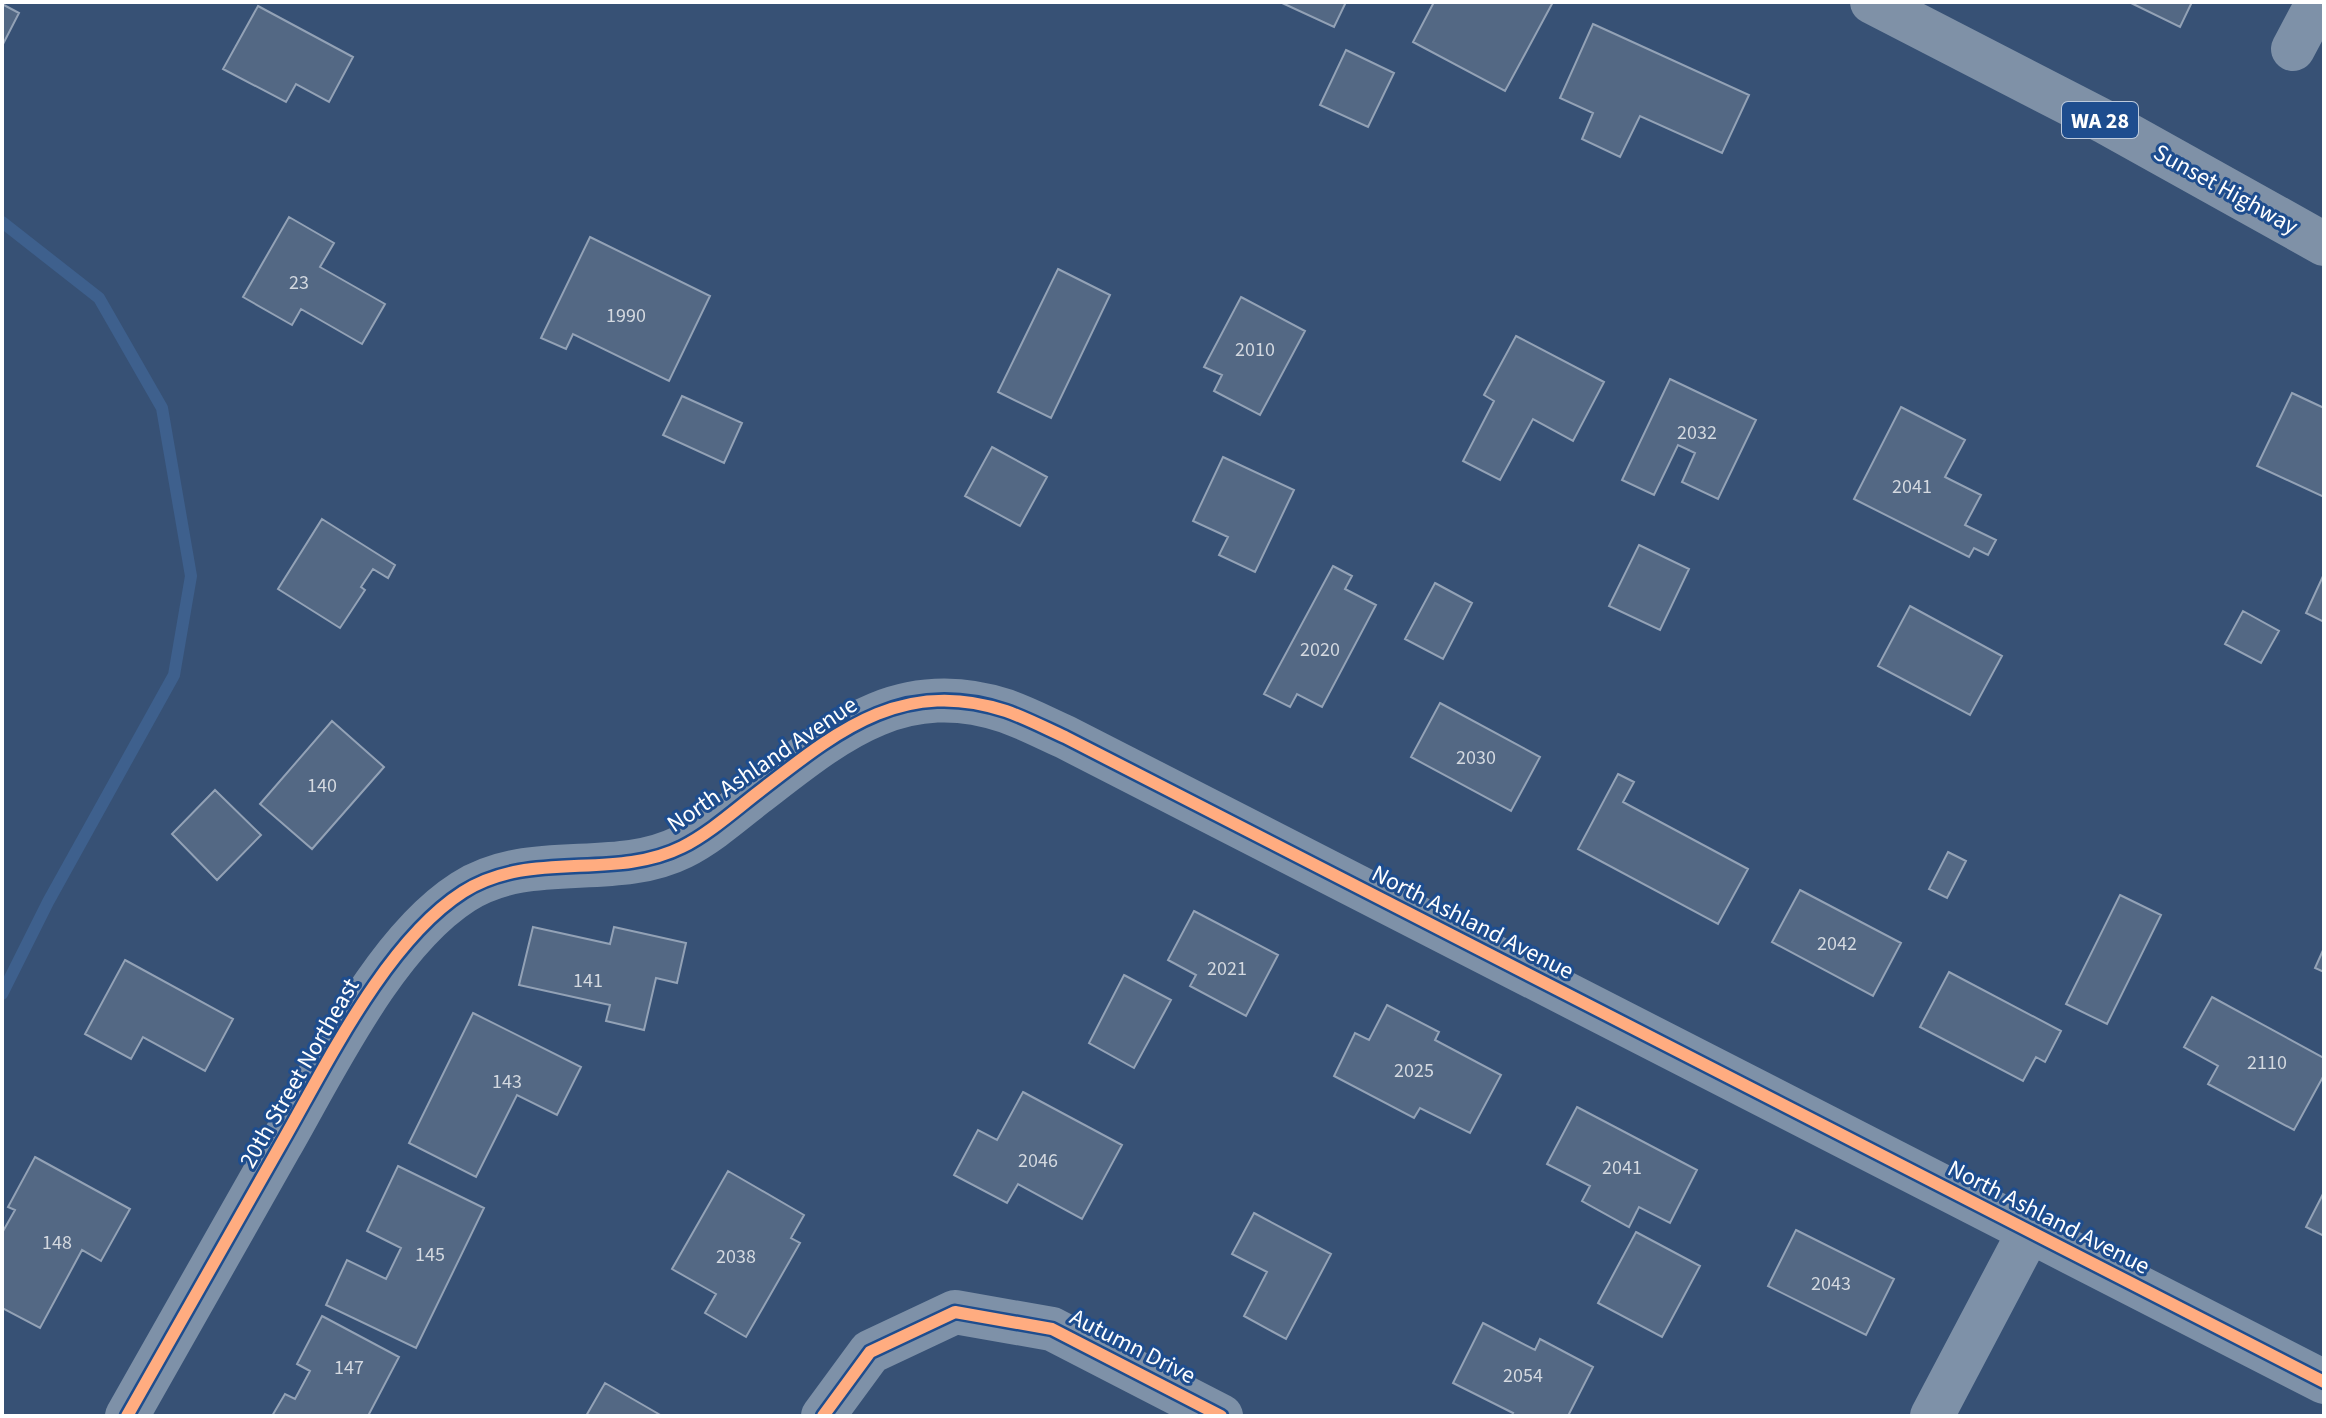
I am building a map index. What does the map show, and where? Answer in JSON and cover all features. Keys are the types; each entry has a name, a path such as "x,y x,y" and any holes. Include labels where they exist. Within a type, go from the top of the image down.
{"highway":[{"name":"Sunset Highway","path":"1872,2 2107,123 2324,244"}],"street":[{"path":"2293,49 2318,2"},
{"name":"North Ashland Avenue","path":"597,863 637,861 682,847 825,741 888,707 950,700 1005,711 1074,742 2324,1382"},
{"name":"20th Street Northeast","path":"127,1416 312,1090 380,978 422,923 464,891 504,872 597,863"},
{"path":"1932,1416 2029,1232"},
{"name":"Autumn Drive","path":"823,1416 870,1352 955,1312 1052,1329 1221,1416"}],"building":[{"path":"1280,2 1346,2 1334,27"},
{"path":"1434,2 1553,2 1505,91 1413,42"},
{"path":"2129,2 2192,2 2180,27"},
{"path":"2,4 19,13 2,46"},
{"path":"258,6 353,57 329,102 296,84 286,102 223,69"},
{"path":"1593,24 1749,95 1722,153 1640,116 1620,157 1582,139 1593,113 1560,98"},
{"path":"1346,50 1394,73 1368,127 1320,105"},
{"path":"289,217 334,243 320,267 385,304 362,344 301,309 292,325 243,297"},
{"path":"590,237 710,296 669,381 573,334 566,349 541,338"},
{"path":"1058,269 1110,295 1051,418 998,392"},
{"path":"1241,297 1305,331 1260,415 1214,391 1222,375 1204,367"},
{"path":"1516,336 1604,382 1573,441 1533,419 1500,480 1463,461 1494,401 1484,395"},
{"path":"1670,379 1756,420 1718,499 1682,482 1695,453 1678,445 1654,495 1622,480"},
{"path":"2292,393 2324,408 2324,497 2257,466"},
{"path":"682,396 742,423 724,463 663,435"},
{"path":"1901,407 1965,440 1945,477 1981,495 1965,525 1996,540 1988,555 1974,548 1969,557 1854,499"},
{"path":"992,447 1047,477 1020,526 965,496"},
{"path":"1223,457 1294,490 1255,572 1219,555 1228,537 1193,521"},
{"path":"322,519 395,565 388,578 373,569 361,587 365,590 340,628 278,589"},
{"path":"1639,545 1689,569 1660,630 1609,606"},
{"path":"1333,566 1352,576 1345,589 1376,605 1322,707 1297,694 1290,707 1264,694"},
{"path":"2324,574 2324,622 2306,613"},
{"path":"1435,583 1472,603 1443,659 1405,639"},
{"path":"1910,606 2002,656 1970,715 1878,666"},
{"path":"2243,611 2279,631 2261,663 2225,644"},
{"path":"1440,703 1540,757 1511,811 1411,757"},
{"path":"332,721 384,767 312,849 260,804"},
{"path":"1618,774 1634,782 1623,802 1748,869 1718,924 1578,849"},
{"path":"215,790 261,835 217,880 172,834"},
{"path":"1948,852 1966,861 1947,898 1929,889"},
{"path":"1800,890 1901,943 1873,996 1772,942"},
{"path":"2120,895 2161,915 2107,1024 2066,1004"},
{"path":"1194,911 1278,955 1246,1016 1190,986 1196,975 1168,960"},
{"path":"533,927 610,944 614,927 686,943 677,983 656,978 644,1030 606,1021 610,1005 519,985"},
{"path":"2324,948 2324,972 2315,968"},
{"path":"125,960 233,1019 205,1071 143,1037 131,1059 85,1034"},
{"path":"1949,972 2061,1031 2045,1062 2036,1057 2023,1081 1920,1027"},
{"path":"1124,975 1171,1000 1134,1068 1089,1043"},
{"path":"2212,997 2324,1058 2324,1075 2294,1130 2208,1084 2218,1066 2184,1047"},
{"path":"1387,1005 1439,1032 1435,1040 1501,1075 1470,1133 1420,1108 1414,1118 1334,1076 1355,1033 1369,1040"},
{"path":"473,1013 581,1067 557,1115 517,1095 476,1177 409,1143"},
{"path":"1023,1092 1122,1145 1082,1219 1018,1184 1007,1203 954,1175 978,1130 997,1140"},
{"path":"1577,1107 1697,1170 1670,1223 1639,1207 1629,1227 1582,1201 1590,1186 1547,1164"},
{"path":"35,1157 130,1209 101,1261 82,1250 40,1328 2,1308 2,1233 15,1210 8,1207"},
{"path":"398,1166 484,1208 416,1348 326,1305 347,1260 386,1279 401,1248 367,1231"},
{"path":"728,1171 804,1215 791,1238 800,1243 746,1337 705,1313 716,1294 672,1269"},
{"path":"2324,1192 2324,1236 2306,1227"},
{"path":"1254,1213 1331,1254 1286,1339 1244,1316 1267,1272 1232,1254"},
{"path":"1796,1230 1894,1279 1866,1335 1768,1286"},
{"path":"1636,1232 1700,1266 1662,1337 1598,1303"},
{"path":"322,1316 399,1357 368,1416 272,1416 285,1394 295,1399 310,1371 297,1364"},
{"path":"1483,1323 1535,1350 1540,1339 1593,1367 1568,1416 1511,1416 1513,1413 1453,1383"},
{"path":"605,1383 662,1416 586,1416"}],"waterway":[{"path":"2,222 99,298 162,408 191,576 174,675 48,902 2,994"}],"cycle path":[{"path":"127,1416 360,1008 383,973 435,914 463,892 489,879 544,868 629,862 656,857 682,847 711,829 841,732 901,706 933,701 968,702 1006,711 1065,737 2324,1382"},
{"path":"823,1416 870,1352 955,1312 1052,1329 1221,1416"}]}
